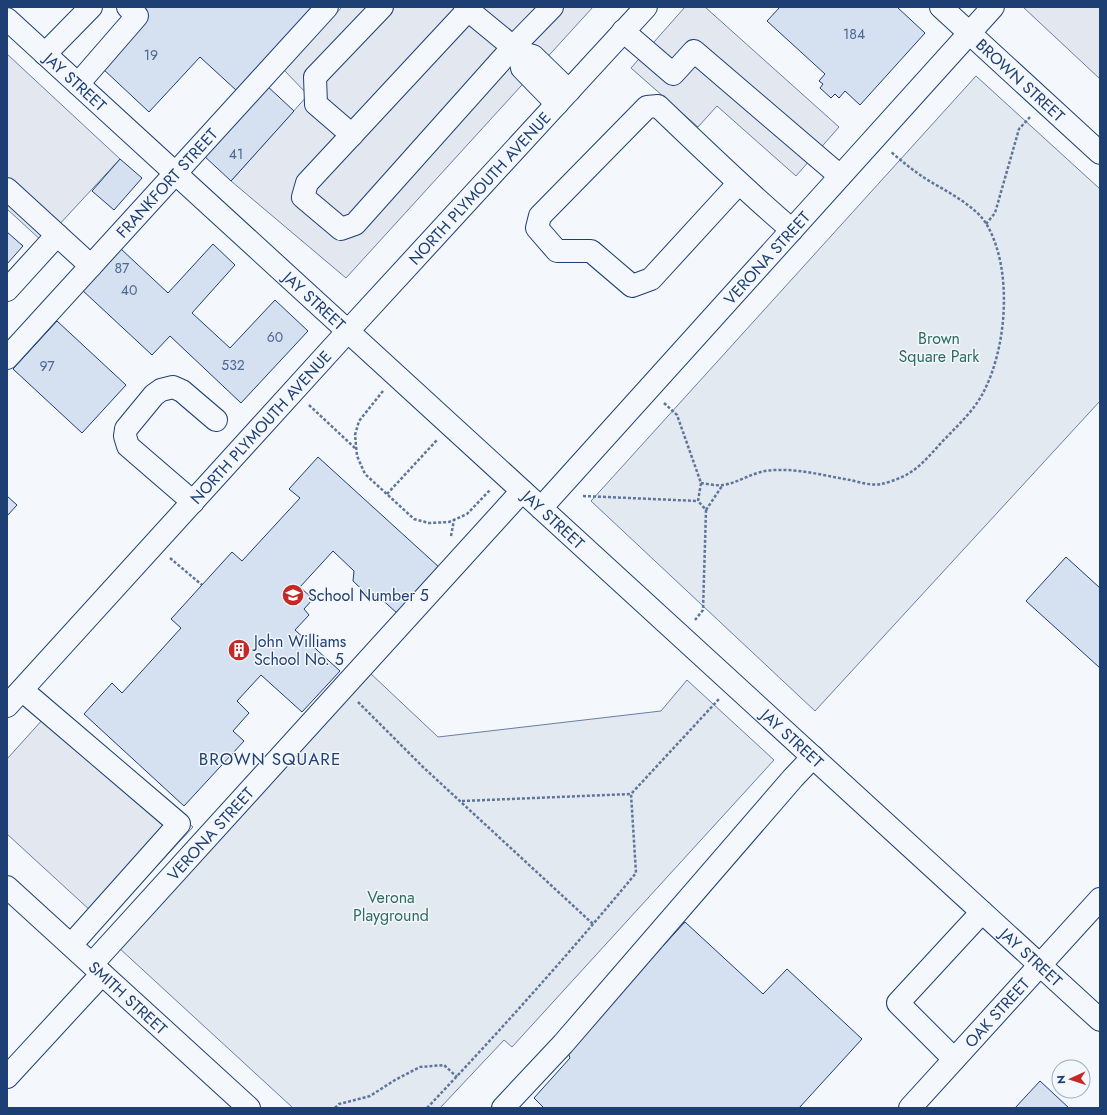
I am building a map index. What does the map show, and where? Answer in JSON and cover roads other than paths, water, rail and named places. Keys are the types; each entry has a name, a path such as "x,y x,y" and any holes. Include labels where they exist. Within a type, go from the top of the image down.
{"street":[{"path":"45,54 91,7"},
{"path":"78,84 137,16 128,7"},
{"name":"FRANKFORT STREET","path":"7,358 327,7"},
{"path":"352,135 316,104 315,77 382,7"},
{"path":"552,7 516,50 355,224 342,229 303,197 307,183 468,8 516,50 533,56 563,97"},
{"name":"NORTH PLYMOUTH AVENUE","path":"7,706 646,7"},
{"name":"BROWN STREET","path":"941,7 1044,101 1098,146"},
{"name":"VERONA STREET","path":"541,508 993,7"},
{"name":"JAY STREET","path":"7,19 1100,1020"},
{"path":"623,31 673,74 694,51 840,176"},
{"path":"739,183 651,279 632,286 591,251 557,250 537,228 540,216 647,107 658,106 739,183 792,230"},
{"path":"7,189 91,266"},
{"path":"7,290 57,235"},
{"path":"193,502 128,446 125,436 126,429 154,396 161,390 173,387 182,391 216,420"},
{"name":"VERONA STREET","path":"7,1078 97,969 344,688 522,491"},
{"path":"22,690 179,824 71,945"},
{"path":"503,1108 563,1044 813,757"},
{"name":"SMITH STREET","path":"8,891 71,945 249,1108"},
{"name":"OAK STREET","path":"910,1108 1100,899"},
{"path":"954,1059 898,1003 982,912"}],"place":[{"name":"School Number 5","path":"293,595"},
{"name":"John Williams School No. 5","path":"239,650"}],"district":[{"name":"BROWN SQUARE","path":"270,759"}],"park label":[{"name":"Brown Square Park","path":"939,347"},
{"name":"Verona Playground","path":"391,906"}]}
